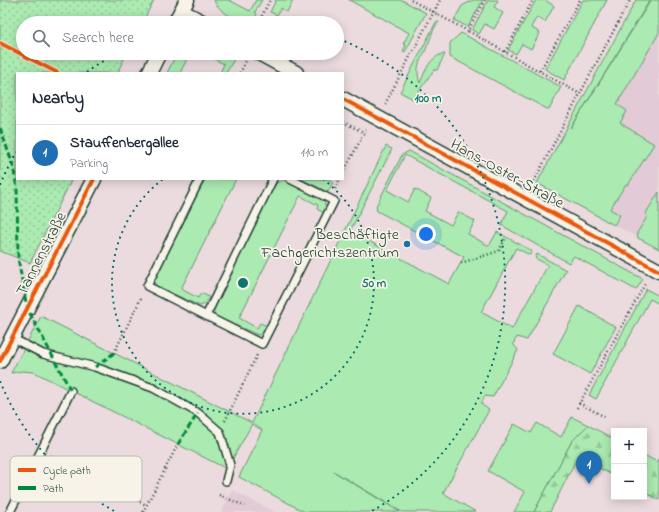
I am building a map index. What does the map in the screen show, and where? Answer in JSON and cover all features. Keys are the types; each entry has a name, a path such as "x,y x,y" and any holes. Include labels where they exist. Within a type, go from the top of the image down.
{"street":[{"path":"181,11 191,16"},
{"path":"150,72 156,60"},
{"path":"272,60 294,72"},
{"name":"Hans-Oster-Straße","path":"344,100 656,269"},
{"name":"Tannenstraße","path":"0,361 93,180"}],"lane":[{"path":"200,180 147,286 262,344 334,201 292,180"},
{"path":"206,316 274,180"},
{"path":"12,338 43,354 95,367 153,388 198,413 220,432 230,464 226,481"},
{"path":"38,456 71,391"},
{"path":"10,512 15,502"}],"path":[{"path":"262,16 270,0"},
{"path":"412,0 580,94"},
{"path":"344,172 364,133 376,117 440,0"},
{"path":"468,31 486,0"},
{"path":"505,52 533,0"},
{"path":"540,71 580,0"},
{"path":"526,198 630,0"},
{"path":"0,43 16,51"},
{"path":"33,60 56,72"},
{"path":"240,72 245,61"},
{"path":"344,123 364,133"},
{"path":"461,263 498,251 506,237"},
{"path":"577,408 656,269"},
{"path":"114,353 147,286"},
{"path":"220,432 262,344"},
{"path":"579,403 607,418"},
{"path":"143,512 178,444"},
{"path":"41,451 51,456"},
{"path":"219,495 245,506"},
{"path":"140,502 146,505"}],"shaded area":[{"path":"651,0 659,0 659,249 537,183"},
{"path":"232,490 275,512 222,512"}],"green space":[{"path":"0,0 154,0 146,16 16,16 16,60 124,60 119,72 16,72 16,180 72,180 30,263 0,251"},
{"path":"214,0 229,0 250,11 256,0 262,0 255,12 257,14 256,16 230,16 216,4"},
{"path":"276,0 293,0 287,12 281,8 277,15 270,12"},
{"path":"349,0 402,0 426,13 405,52 403,51 406,45 403,44 409,33"},
{"path":"473,0 483,0 468,27 454,20 462,6"},
{"path":"488,0 498,0 494,7 503,13 494,29 485,24 479,34 472,30"},
{"path":"536,0 545,0 554,6 545,22 537,17 531,27 540,33 531,49 522,44 516,54 508,50"},
{"path":"583,0 607,0 564,80 545,69"},
{"path":"636,0 650,0 571,128 651,0 659,0 659,33 617,104 627,111 620,123 654,144 628,185 626,184 610,209 620,215 614,225 537,183"},
{"path":"436,22 439,22 433,30 426,50 418,66 420,83 426,69 435,57 445,54 437,70 434,70 413,99 400,92"},
{"path":"461,33 561,87 549,110 450,57 450,43"},
{"path":"174,60 186,60 180,72 168,72"},
{"path":"216,60 234,60 227,72 220,72 224,64"},
{"path":"386,146 392,149 350,231 449,284 464,257 377,211 376,206 402,155 409,151 643,279 636,290 574,256 569,263 501,225 508,211 405,155 387,190 408,202 415,189 431,198 425,211 451,225 458,212 475,221 468,234 489,246 497,232 532,251 530,255 516,248 481,312 512,329 548,265 535,258 537,254 566,270 527,340 517,337 513,344 518,350 493,397 485,396 481,404 489,410 443,493 476,512 402,512 333,471 400,512 305,512 239,477 262,430 252,424 227,469 34,372 22,371 11,373 41,316 252,423"},
{"path":"204,180 236,180 181,289 198,298 201,293 209,297 205,304 200,306 156,286 154,281"},
{"path":"284,180 324,200 326,209 324,213 317,209 318,205 300,196 239,318 257,328 260,323 268,326 265,332 258,335 215,316 213,307 276,183"},
{"path":"303,180 330,180 333,182 328,192"},
{"path":"659,192 659,249 638,238 637,233 647,217 646,213"},
{"path":"646,289 659,296 659,304 650,299 596,399 589,395"},
{"path":"579,306 616,327 590,374 553,354"},
{"path":"572,417 588,425 572,441 534,512 514,512 525,492 488,471 514,424 531,433 537,423 561,437"},
{"path":"588,425 611,437 611,474 578,456 550,512 534,512 572,441"},
{"path":"647,457 657,462 659,459 659,500 647,494"}],"marked path":[{"path":"0,128 13,165 17,188 18,258 27,308 71,391"},
{"path":"95,367 114,353"},
{"path":"178,444 198,413"}],"cycle path":[{"path":"0,43 16,51"},
{"path":"33,60 56,72"},
{"path":"344,100 659,271"},
{"path":"0,361 93,180"}],"place":[{"name":"Beschäftigte Fachgerichtszentrum","path":"407,244"},
{"name":"Stauffenbergallee","path":"589,484"}]}
